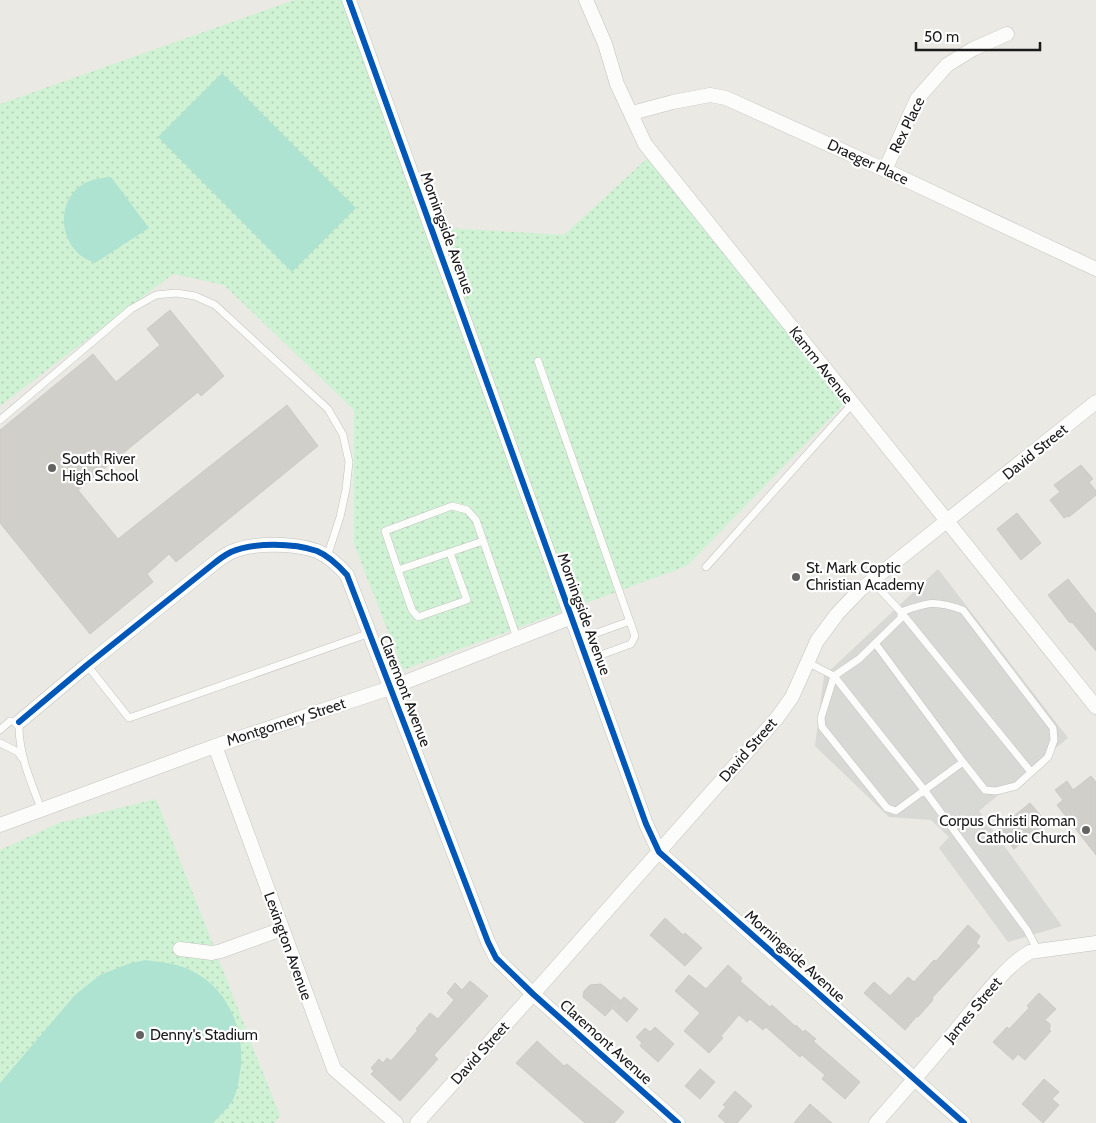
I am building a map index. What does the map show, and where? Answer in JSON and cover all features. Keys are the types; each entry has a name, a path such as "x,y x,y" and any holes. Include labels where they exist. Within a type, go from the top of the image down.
{"street":[{"name":"Morningside Avenue","path":"349,0 646,824 659,852 964,1123"},
{"name":"Kamm Avenue","path":"586,0 605,44 618,84 645,144 1096,707"},
{"name":"Rex Place","path":"885,170 917,99 947,65 973,49 1007,34"},
{"name":"Draeger Place","path":"632,113 710,95 726,98 1096,269"},
{"name":"David Street","path":"417,1123 777,718 792,698 817,641 837,614 860,590 1096,403"},
{"name":"Claremont Avenue","path":"14,722 212,564 232,552 254,546 275,544 317,551 327,557 348,575 488,942 496,958 533,994 678,1123"},
{"name":"Montgomery Street","path":"0,826 215,746 390,688 572,617"},
{"name":"Lexington Avenue","path":"215,746 334,1068 396,1123"},
{"path":"180,950 221,952 282,929"},
{"name":"James Street","path":"876,1123 1021,957 1030,952 1096,943"}],"lane":[{"path":"0,420 130,309 156,296 176,293 195,296 215,306 328,409 343,435 349,462 346,489 340,517 327,557"},
{"path":"538,361 635,636 632,644 587,660"},
{"path":"706,567 852,404"},
{"path":"450,553 467,600 418,617 412,610 385,531 452,506 467,510 476,520 517,638"},
{"path":"398,570 483,541"},
{"path":"872,581 901,612 1031,772"},
{"path":"875,643 985,790 996,791 1016,786 1048,757 1054,740 1053,728 962,610 944,603 925,603 901,612"},
{"path":"901,612 901,618 859,659 834,676 821,718 822,727 887,808 896,811 963,762"},
{"path":"580,639 630,621"},
{"path":"87,665 129,718 370,633"},
{"path":"807,662 834,676 925,791 1027,930 1038,951"},
{"path":"0,730 14,722 24,760 42,811"},
{"path":"0,743 18,752 24,760"}],"green space":[{"path":"294,0 349,0 432,227 564,235 653,153 850,398 687,566 403,670 354,544 354,410 224,285 173,274 0,406 0,104"},
{"path":"222,73 356,208 292,272 158,137"},
{"path":"111,177 149,228 95,263 81,256 68,239 65,229 65,208 69,198 85,183"},
{"path":"156,799 280,1116 274,1123 0,1123 0,850 59,823"},
{"name":"Denny's Stadium","path":"145,960 179,966 203,977 223,998 230,1010 240,1037 241,1066 235,1095 227,1108 213,1123 0,1123 0,1083 75,995 100,975 128,964"}],"shaded area":[{"path":"938,569 1068,738 979,811 1062,926 1008,942 939,848 949,837 931,820 889,817 815,746 824,676"}],"building":[{"name":"South River High School","path":"170,310 224,376 201,396 198,392 78,490 118,539 287,405 318,446 176,562 169,554 147,574 153,582 90,634 0,523 0,430 93,354 116,382 160,345 147,329"},
{"path":"1081,465 1093,479 1089,482 1096,491 1096,495 1069,517 1064,518 1050,500 1060,492 1054,485"},
{"path":"1017,513 1041,543 1021,560 997,529"},
{"path":"1068,579 1096,614 1096,651 1072,622 1070,623 1048,595"},
{"name":"Corpus Christi Roman Catholic Church","path":"1091,776 1096,782 1096,855 1057,805 1063,800 1055,790 1067,781 1073,790"},
{"path":"1030,803 1047,823 1014,849 998,829"},
{"path":"665,918 683,935 685,933 702,948 685,966 650,935"},
{"path":"968,925 980,936 976,943 980,946 905,1030 864,993 874,982 890,996 908,977 914,982 934,960 936,961"},
{"path":"728,965 742,978 740,981 770,1007 772,1005 795,1026 803,1032 805,1030 816,1039 813,1041 860,1082 845,1099 822,1079 825,1075 802,1055 800,1057 766,1027 763,1030 750,1019 747,1022 739,1015 721,1036 723,1038 709,1053 684,1031 700,1013 675,991 689,975 706,989"},
{"path":"470,981 488,996 434,1055 438,1059 400,1101 371,1074 374,1071 371,1068 379,1059 383,1063 387,1058 391,1061 430,1013 438,1019 454,1000 447,993 455,983 462,990"},
{"path":"601,984 620,1000 605,1016 583,997 584,991 590,985"},
{"path":"1039,993 1056,1009 1045,1020 1050,1024 1049,1029 1051,1031 1025,1060 1018,1054 1013,1060 993,1042 1007,1027 1009,1029 1029,1008 1027,1006"},
{"path":"624,997 638,1009 627,1022 613,1009"},
{"path":"655,1027 674,1044 658,1062 640,1046 642,1043 636,1037 645,1028 650,1032"},
{"path":"537,1041 564,1066 567,1064 624,1112 614,1123 585,1123 516,1063"},
{"path":"700,1069 715,1082 700,1099 685,1086"},
{"path":"1044,1079 1059,1092 1052,1099 1059,1105 1043,1123 1022,1104"},
{"path":"735,1091 752,1106 737,1123 726,1123 718,1116 726,1107 723,1105"},
{"path":"810,1104 832,1123 794,1123"}],"cycle path":[{"path":"349,0 646,824 659,852 964,1123"},
{"path":"19,722 87,665 229,553 251,546 286,545 308,548 326,556 347,575 488,942 496,958 533,994 678,1123"}],"place":[{"name":"South River High School","path":"52,468"},
{"name":"St. Mark Coptic Christian Academy","path":"796,577"},
{"name":"Corpus Christi Roman Catholic Church","path":"1086,830"},
{"name":"Denny's Stadium","path":"140,1035"}]}
